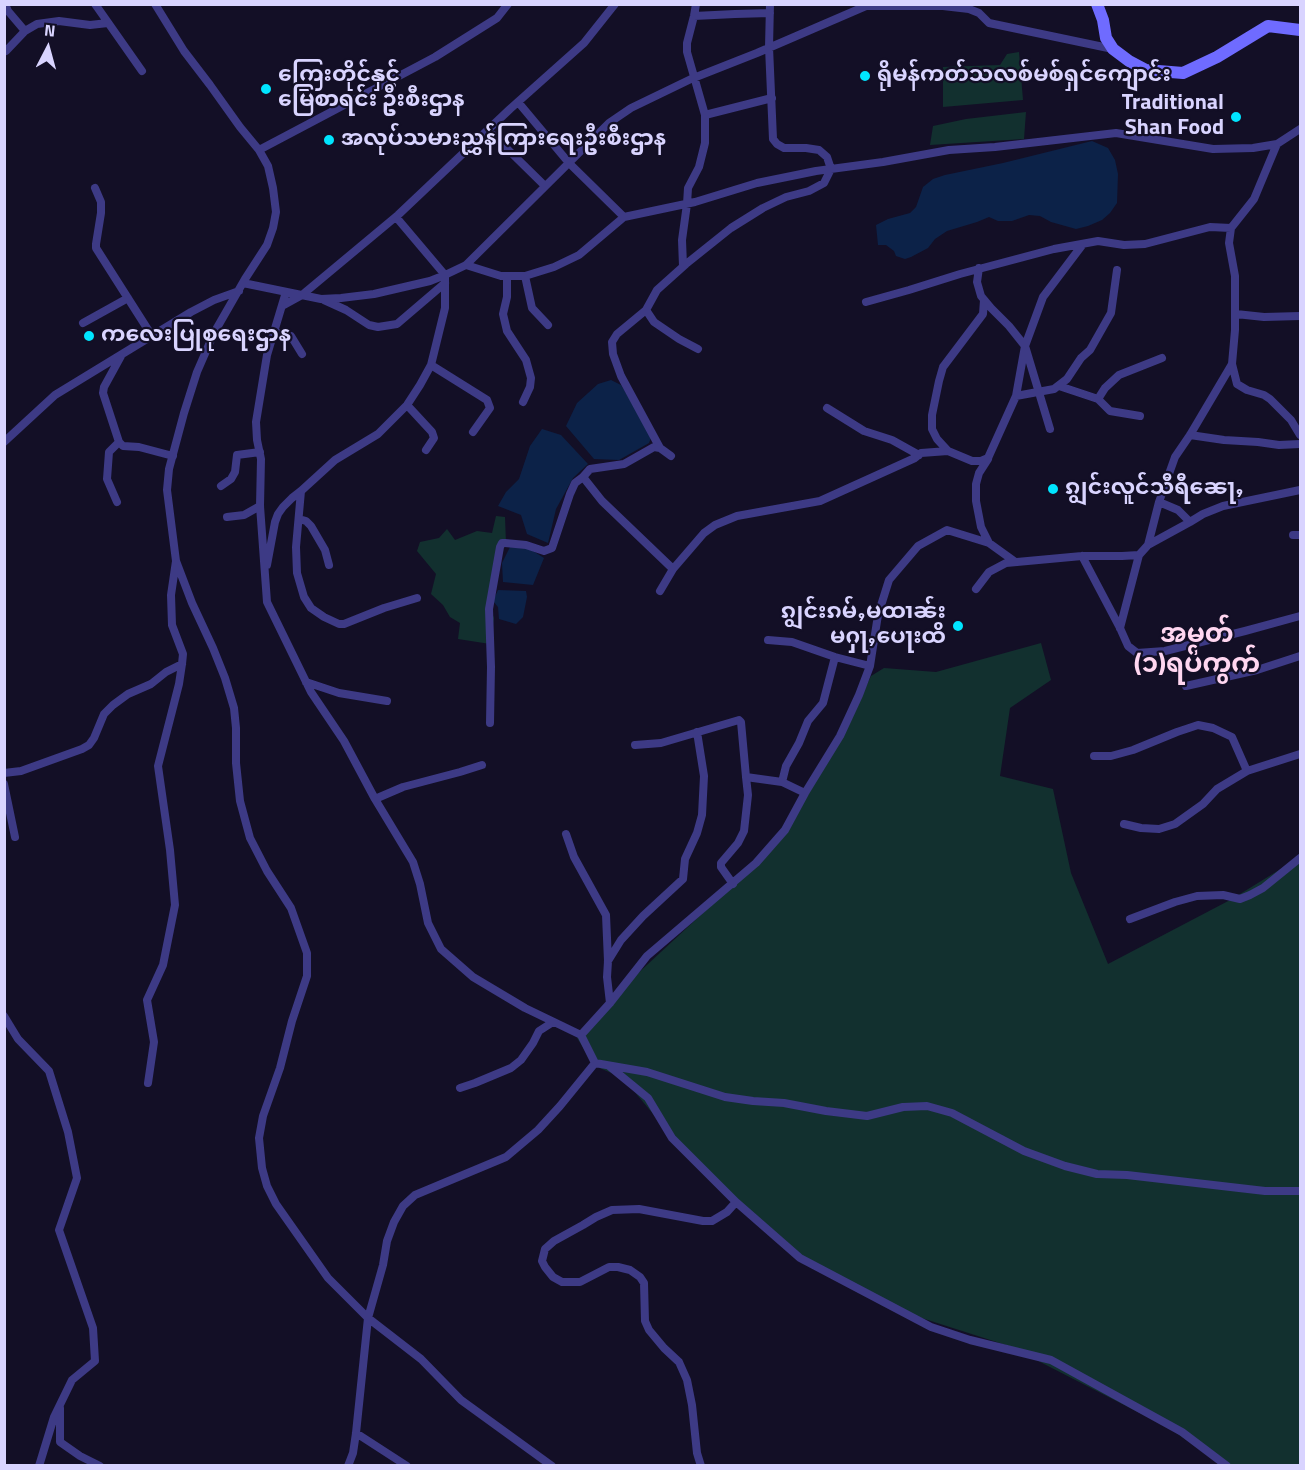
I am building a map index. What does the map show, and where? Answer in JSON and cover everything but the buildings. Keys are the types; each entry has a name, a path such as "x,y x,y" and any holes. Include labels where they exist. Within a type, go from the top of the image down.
{"street":[{"path":"5,4 8,11 26,31"},
{"path":"94,4 142,71"},
{"path":"155,4 184,51 259,150 268,166 276,212 267,245 214,333 197,372 169,469 167,490 176,561 217,658 234,708 240,801 250,838 267,871 291,908 308,953 307,976 263,1116 259,1138 262,1168 276,1204 328,1278 368,1318 421,1359 461,1400 552,1466"},
{"path":"259,150 435,57 497,18 502,8 508,4"},
{"path":"282,306 302,295 396,217 584,43 615,4"},
{"path":"683,266 682,240 688,188 699,167 705,143 705,115 687,52 696,4"},
{"path":"1096,4 1103,20 1106,38 1113,49 1129,62 1146,70 1183,73 1216,57 1268,26 1300,30"},
{"path":"4,442 55,395 214,300 241,287 321,299 346,310 369,325 378,327 397,324 445,279 466,265 609,123 632,108 694,78 866,5 959,6 979,13 989,23 1113,49"},
{"path":"671,456 660,448 621,376 613,354 612,342 617,334 646,310 657,290 730,228 763,208 824,183 831,169 827,157 819,150 784,148 773,139 769,48 770,9 694,16"},
{"path":"6,51 26,31 37,24 59,21 90,25 108,22"},
{"path":"705,115 772,98"},
{"path":"518,102 569,163 624,217"},
{"path":"466,265 501,276 525,276 554,267 579,255 624,217 687,204 757,183 831,169 949,150 1116,133 1213,149 1253,148 1277,144 1300,129"},
{"path":"488,130 545,186"},
{"path":"1277,144 1254,199 1231,228 1229,243 1235,276 1236,314 1232,364 1237,384 1270,399 1291,420 1300,435"},
{"path":"95,188 101,213 96,248 152,336"},
{"path":"265,575 278,514 292,498 335,460 378,434 407,405 431,364 445,308 445,279 396,217"},
{"path":"866,302 979,268 1054,249 1098,241 1124,245 1145,244 1210,227 1231,228"},
{"path":"989,543 981,527 976,501 976,484 979,473 1016,396 1025,346 1043,297 1083,244"},
{"path":"979,268 977,282 981,296 1025,346 1050,429"},
{"path":"1016,396 1054,389 1067,379 1081,358 1090,350 1111,313 1118,270"},
{"path":"507,276 507,297 503,314 507,331 526,360 531,378 530,387 523,402"},
{"path":"525,276 532,308 548,325"},
{"path":"321,299 374,294 430,280 445,279"},
{"path":"286,292 267,355 256,422 260,452 260,506 267,602 310,692 344,741 375,799 413,861 428,923 441,949 473,977 581,1035 595,1063"},
{"path":"83,323 128,298"},
{"path":"948,451 937,439 932,429 932,415 939,381 943,367 983,314 984,300"},
{"path":"646,310 654,322 698,349"},
{"path":"1236,314 1264,317 1300,316"},
{"path":"273,332 291,336 302,354"},
{"path":"123,354 104,387 103,393 119,442 123,446 139,447 173,456"},
{"path":"1098,399 1105,388 1119,375 1162,358"},
{"path":"431,364 487,400 490,408 473,432"},
{"path":"1148,545 1159,502 1175,457 1232,364"},
{"path":"1059,386 1098,399 1110,411 1140,417"},
{"path":"407,405 432,432 434,438 426,450"},
{"path":"827,408 864,431 892,440 919,455"},
{"path":"1190,435 1279,445 1300,444"},
{"path":"117,502 107,479 109,452 119,442"},
{"path":"490,723 489,609 502,543 526,545 544,551 552,548 575,483 590,469 624,464 654,447 660,448"},
{"path":"660,591 673,570 704,532 736,516 820,501 921,453 948,451 972,460 981,461 988,458"},
{"path":"221,486 231,479 235,472 237,455 260,452"},
{"path":"583,477 602,501 673,570"},
{"path":"1120,628 1139,555 1148,545 1203,514 1223,506 1300,490"},
{"path":"301,491 296,547 297,573 304,597 311,608 324,617 344,624 417,598"},
{"path":"1159,502 1178,510 1190,522"},
{"path":"227,517 244,515 260,506"},
{"path":"299,519 311,526 329,565"},
{"path":"581,1035 647,956 756,863 785,830 840,736 859,695 870,666 878,615 889,580 918,546 947,530 989,543 1014,561"},
{"path":"976,589 989,572 1014,561 1139,555"},
{"path":"1082,556 1128,646 1137,653 1165,651 1300,616"},
{"path":"148,1083 154,1042 147,1000 163,965 175,905 158,766 179,684 183,654 172,625 171,595 176,561"},
{"path":"768,640 792,642 870,666"},
{"path":"1186,686 1257,670 1300,656"},
{"path":"782,782 786,766 808,721 823,703 835,657"},
{"path":"4,774 21,771 89,745 104,714 113,705 182,664"},
{"path":"306,682 339,693 387,701"},
{"path":"635,745 661,742 736,720 741,722 747,795 744,831 738,843 721,864 733,884"},
{"path":"1094,756 1111,756 1133,750 1198,726 1213,728 1232,737 1247,771"},
{"path":"608,960 621,940 643,916 683,879 685,860 698,833 702,815 704,776 697,732"},
{"path":"1124,824 1159,829 1175,824 1203,804 1217,789 1247,771 1300,754"},
{"path":"375,799 403,787 482,765"},
{"path":"746,777 782,782 805,793"},
{"path":"4,784 15,837"},
{"path":"566,834 574,857 606,915 608,960 606,977 610,1003"},
{"path":"1130,920 1197,896 1223,895 1240,899 1263,888 1300,858"},
{"path":"4,1016 18,1039 49,1071 68,1132 76,1178 60,1230 93,1328 95,1360 72,1380 54,1417 39,1466"},
{"path":"460,1088 512,1068 521,1060 539,1031 553,1022"},
{"path":"348,1466 356,1433 368,1318 390,1232 403,1206 415,1195 506,1158 538,1130 595,1063"},
{"path":"595,1063 648,1072 725,1097 784,1102 826,1111 867,1116 903,1107 927,1106 952,1113 1024,1151 1065,1166 1097,1173 1265,1191 1300,1191"},
{"path":"609,1066 648,1098 672,1138 736,1202 800,1258 931,1327 970,1340 1051,1360 1182,1432 1227,1466"},
{"path":"700,1466 687,1380 679,1362 649,1330 645,1321 644,1283 640,1277 630,1270 609,1267 579,1282 562,1282 553,1277 542,1261 545,1249 554,1241 612,1210 639,1209 712,1221 727,1212 736,1202"},
{"path":"60,1406 60,1442 100,1466"},
{"path":"356,1433 407,1466"},
{"path":"353,1453 356,1466"}],"green space":[{"path":"1019,52 1023,100 943,107 943,67 1000,65 1007,54"},
{"path":"1026,112 1024,139 930,145 933,126 966,119"},
{"path":"496,516 505,517 506,543 495,565 488,601 494,618 490,644 458,639 460,623 450,617 443,605 431,594 436,574 417,551 420,542 439,538 447,529 455,540 477,531 492,533"},
{"path":"1041,643 1051,680 1010,708 1000,776 1053,789 1071,873 1108,964 1232,899 1300,857 1300,1465 1224,1465 1167,1427 1009,1346 881,1305 771,1236 669,1133 623,1078 595,1066 577,1038 606,1003 760,860 849,721 871,676 884,668 936,672"}],"water":[{"path":"1092,141 1108,148 1115,160 1118,174 1117,203 1102,220 1076,229 1051,222 1040,216 1029,215 1012,221 998,221 989,217 947,231 935,239 928,248 905,259 896,256 894,251 886,245 878,245 876,225 910,213 916,207 923,187 933,179"},
{"path":"611,380 621,385 652,435 649,443 619,460 594,459 566,426 577,403 598,384"},
{"path":"542,429 561,435 588,464 573,478 556,509 548,543 527,534 521,515 498,506 506,492 519,479 530,446"},
{"path":"510,547 530,549 544,558 533,585 503,582 502,563"},
{"path":"498,590 526,591 523,617 516,624 499,619 498,607 493,601"}],"place":[{"name":"ရိုမန်ကတ်သလစ်မစ်ရှင်ကျောင်း","path":"865,76"},
{"name":"ကြေးတိုင်နှင့် မြေစာရင်း ဦးစီးဌာန","path":"266,89"},
{"name":"Traditional Shan Food","path":"1236,117"},
{"name":"အလုပ်သမားညွှန်ကြားရေးဦးစီးဌာန","path":"329,140"},
{"name":"ကလေးပြုစုရေးဌာန","path":"89,336"},
{"name":"ၵျွင်းလူင်သီရီၼေႃႇ","path":"1053,489"},
{"name":"ၵျွင်းၵမ်ႇမထၢၼ်း မႁႃႇပေႃးထိ","path":"958,626"}],"district":[{"name":"အမှတ် (၁)ရပ်ကွက်","path":"1197,651"}]}
